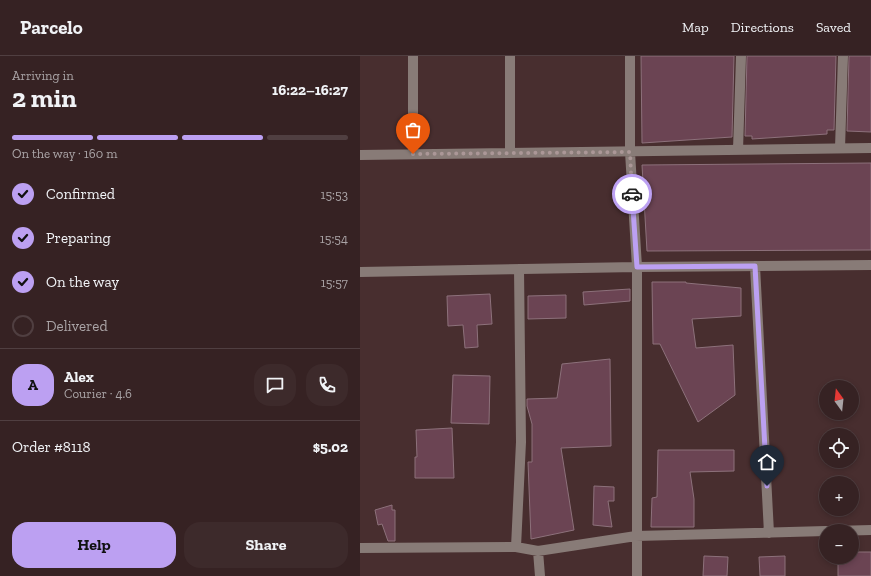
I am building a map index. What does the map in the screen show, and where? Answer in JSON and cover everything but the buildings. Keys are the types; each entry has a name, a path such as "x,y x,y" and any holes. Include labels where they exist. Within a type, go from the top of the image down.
{"street":[{"path":"413,56 413,154"},
{"path":"510,56 510,153"},
{"path":"630,56 630,152 637,267 637,576"},
{"path":"738,150 741,56"},
{"path":"840,148 843,56"},
{"path":"360,155 871,148"},
{"path":"360,272 637,267 871,265"},
{"path":"755,266 769,533"},
{"path":"516,547 521,442 519,269"},
{"path":"859,530 871,530"},
{"path":"360,548 516,547 538,551 636,536 819,531"},
{"path":"538,551 540,576"}],"way so far":[{"path":"413,154 630,152 632,194"}],"route":[{"path":"632,194 637,267 755,266 767,486"}]}
